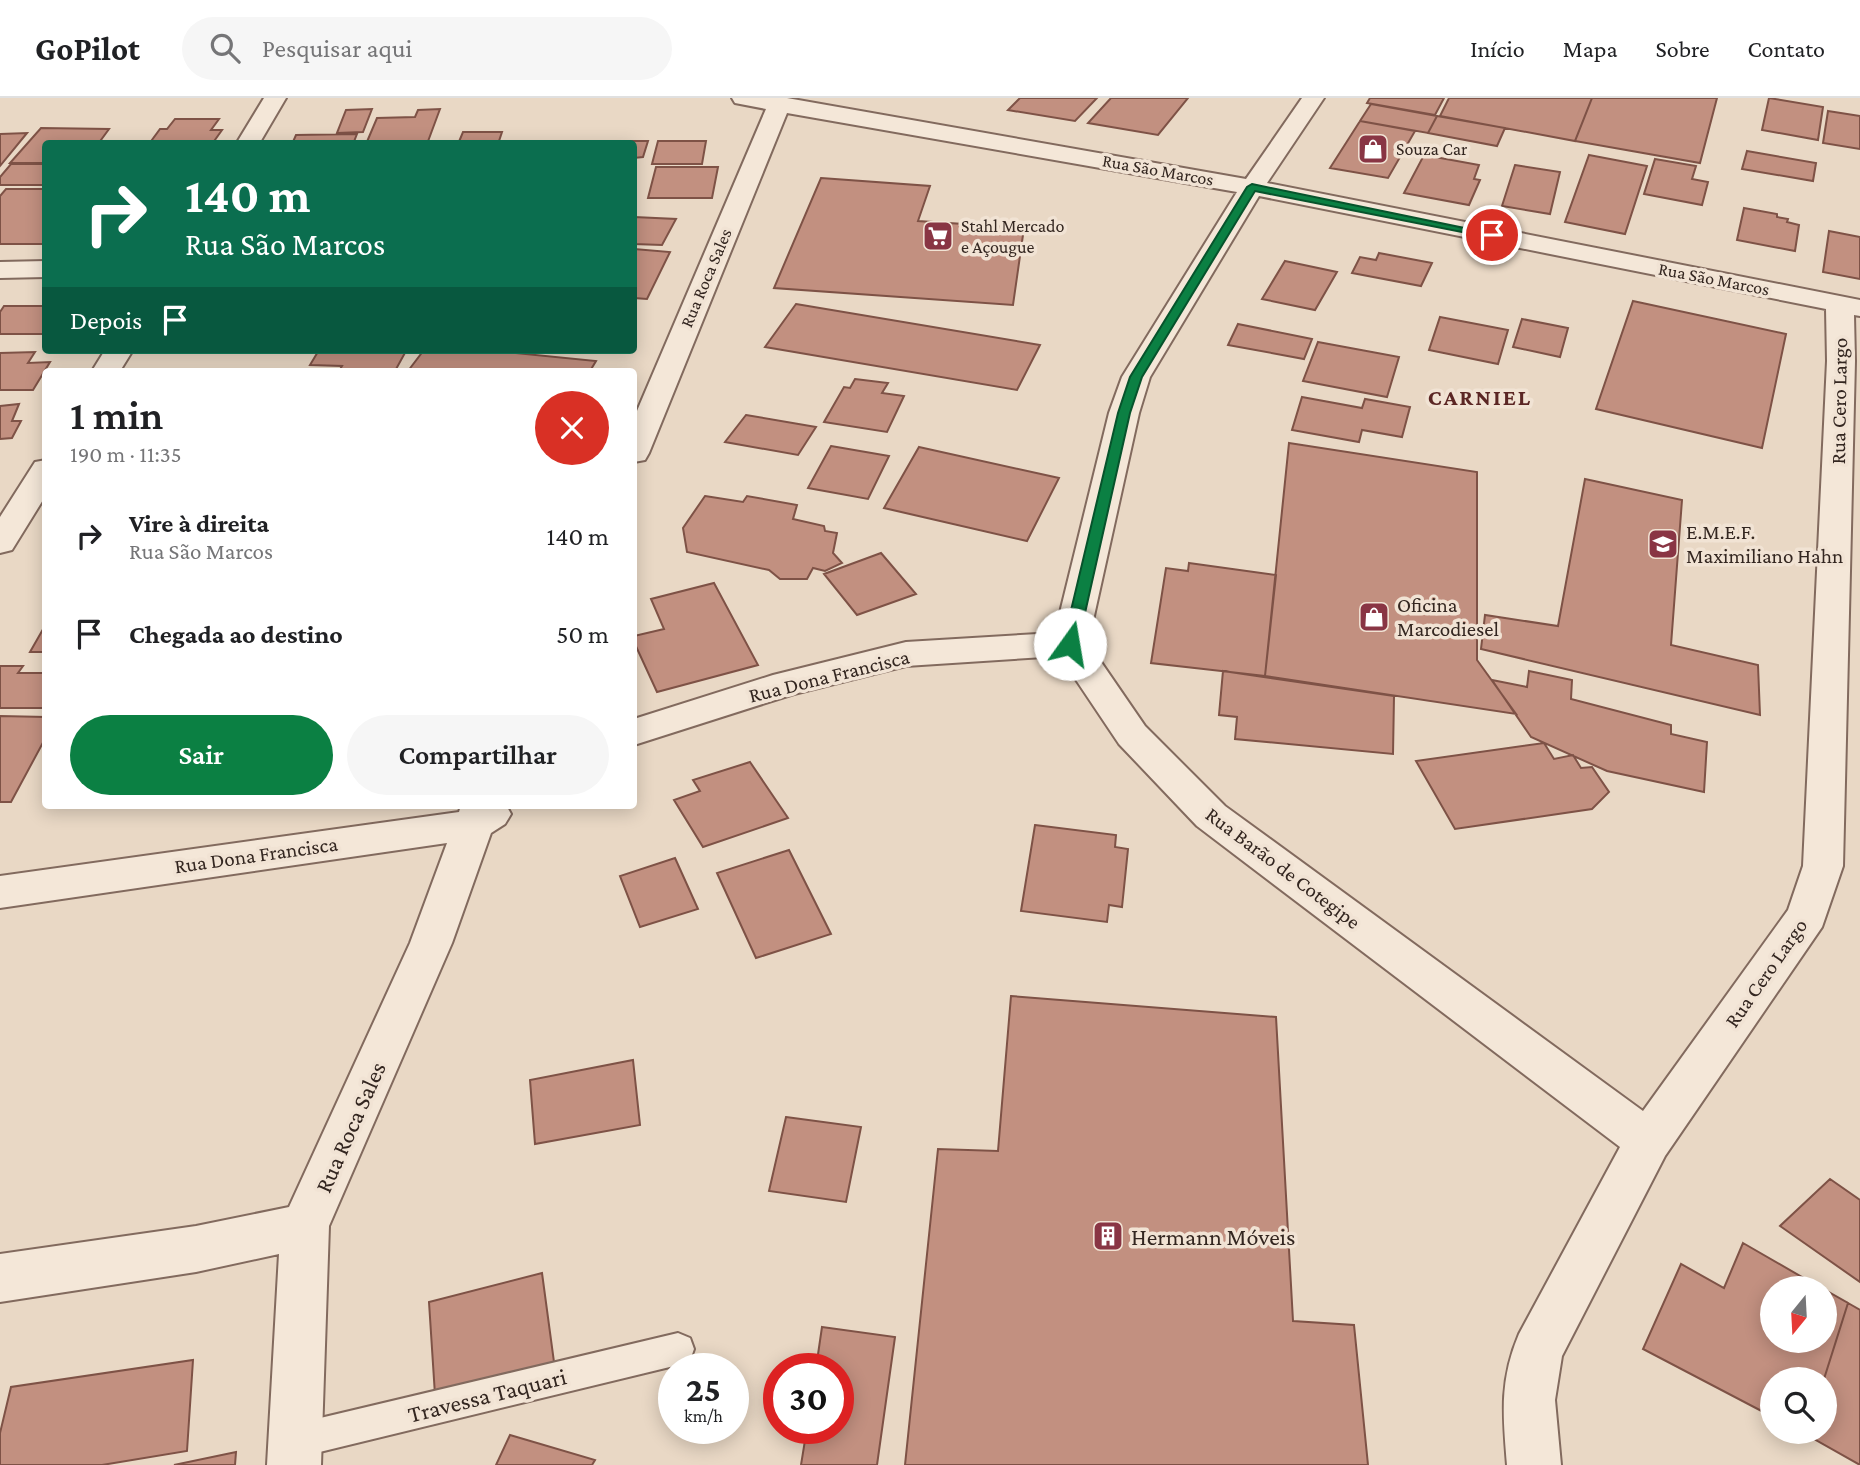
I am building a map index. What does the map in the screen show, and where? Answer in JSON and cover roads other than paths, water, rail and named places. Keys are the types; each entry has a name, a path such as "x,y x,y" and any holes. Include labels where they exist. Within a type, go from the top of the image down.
{"street":[{"path":"249,140 275,98"},
{"name":"Rua São Marcos","path":"743,98 1252,187 1850,306"},
{"path":"1070,644 1124,413 1136,377 1252,187 1313,98"},
{"name":"Rua Roca Sales","path":"637,446 780,103"},
{"path":"0,270 42,269"},
{"name":"Rua Cero Largo","path":"1534,1465 1528,1400 1537,1352 1648,1141 1807,916 1823,866 1841,361 1850,306"},
{"path":"2,536 42,475"},
{"name":"Rua Dona Francisca","path":"637,731 786,684 906,654 1070,644"},
{"name":"Rua Barão de Cotegipe","path":"1070,644 1132,735 1211,816 1648,1141"},
{"name":"Rua Roca Sales","path":"295,1453 305,1226 487,812"},
{"name":"Rua Dona Francisca","path":"0,892 487,812"},
{"path":"0,1278 196,1249 305,1226"}],"lane":[{"name":"Travessa Taquari","path":"295,1453 678,1349"}],"place":[{"name":"Souza Car","path":"1373,149"},
{"name":"Stahl Mercado e Açougue","path":"938,236"},
{"name":"E.M.E.F. Maximiliano Hahn","path":"1663,544"},
{"name":"Oficina Marcodiesel","path":"1374,617"},
{"name":"Hermann Móveis","path":"1108,1236"}],"district":[{"name":"CARNIEL","path":"1480,397"}]}
